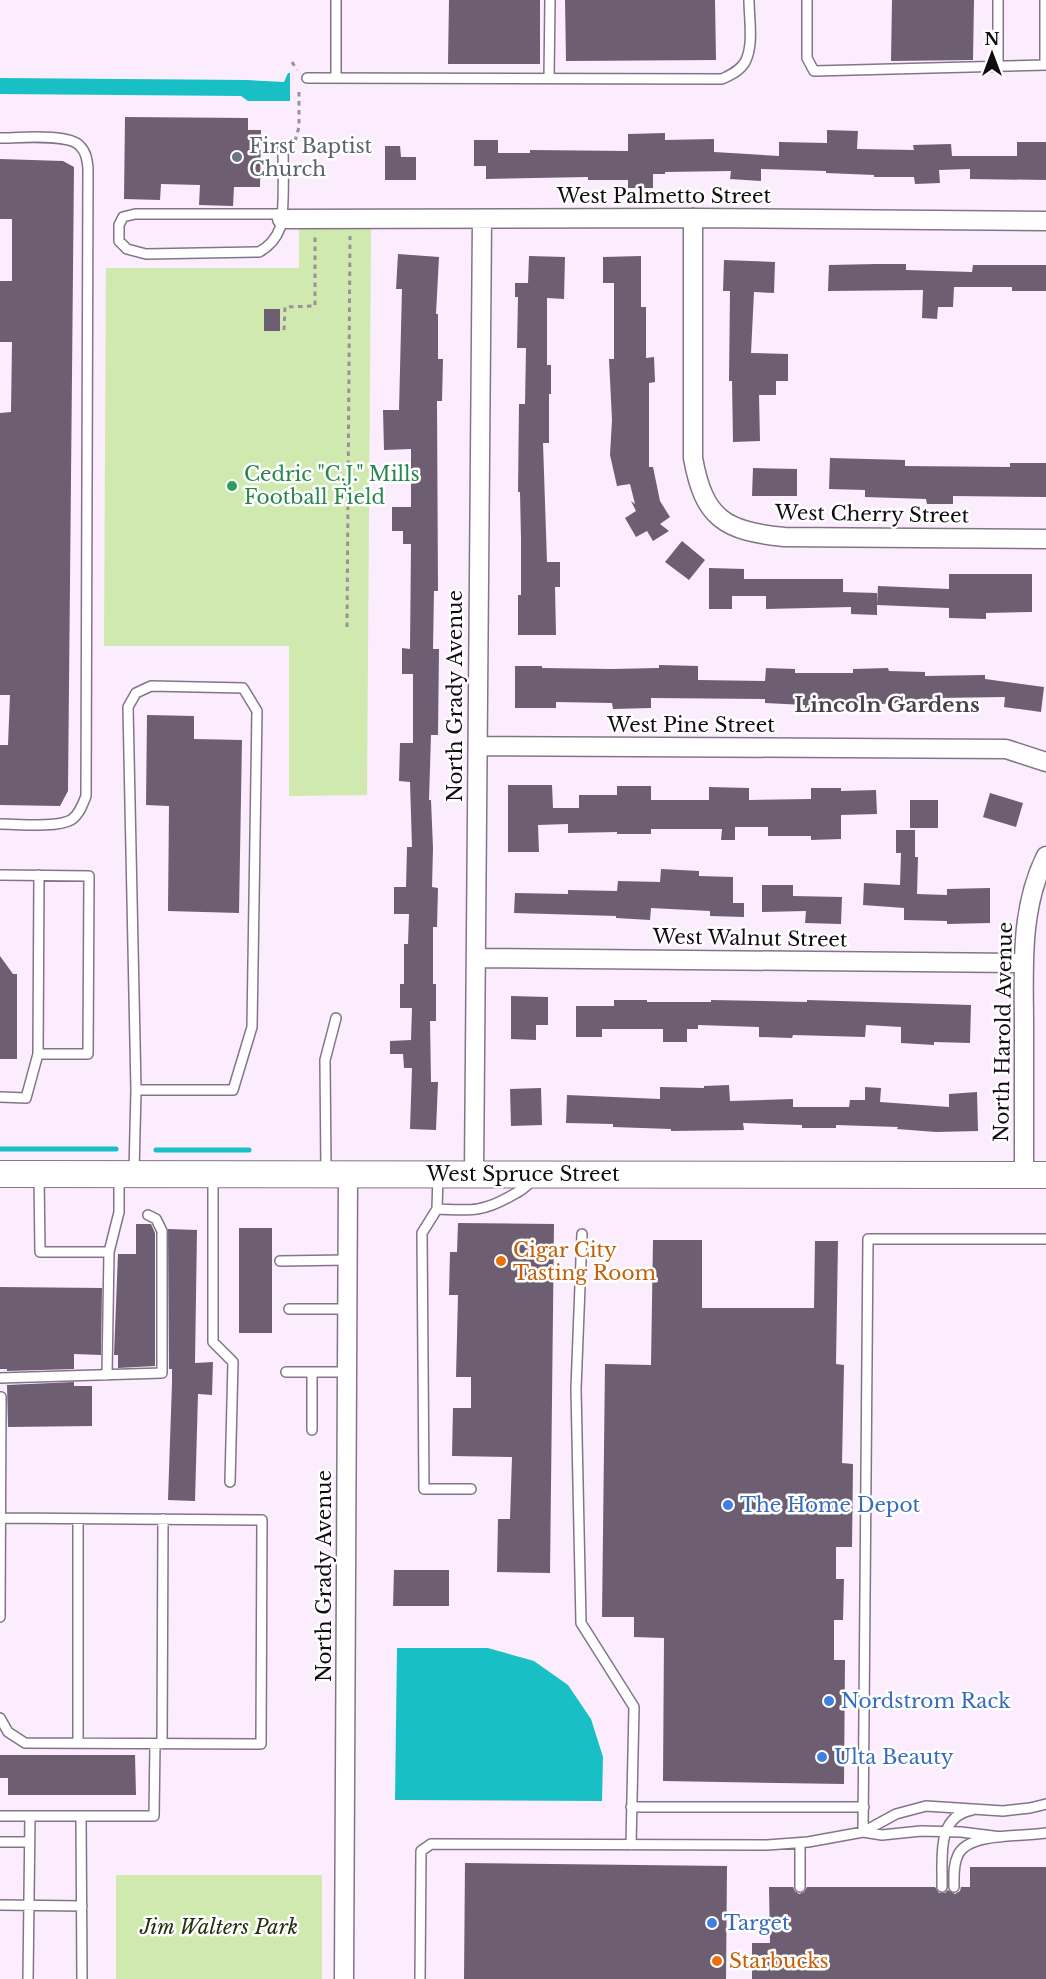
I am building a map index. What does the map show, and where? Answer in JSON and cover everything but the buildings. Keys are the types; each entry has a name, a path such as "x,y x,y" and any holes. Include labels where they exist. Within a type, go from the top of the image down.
{"street":[{"name":"West Palmetto Street","path":"282,216 315,219 693,218 1046,221"},
{"name":"West Cherry Street","path":"693,218 693,458 697,481 704,499 716,513 730,525 755,534 784,537 1046,539"},
{"name":"North Grady Avenue","path":"474,1174 482,219"},
{"name":"West Pine Street","path":"478,746 1006,749 1046,762"},
{"name":"North Harold Avenue","path":"1035,1175 1024,963 1026,915 1046,856"},
{"name":"West Walnut Street","path":"476,958 1024,963"},
{"name":"West Spruce Street","path":"0,1174 1035,1175"},
{"name":"North Grady Avenue","path":"337,1174 347,1260 344,1979"}],"lane":[{"path":"336,0 336,77"},
{"path":"549,78 550,0"},
{"path":"303,78 722,79 736,72 745,62 749,45 749,0"},
{"path":"807,0 807,58 814,71 1045,65 1045,0"},
{"path":"998,0 998,66"},
{"path":"0,138 67,139 79,144 86,155 88,203 86,796 82,808 71,819 54,824 0,824"},
{"path":"282,216 135,214 123,217 119,225 119,241 127,249 146,254 259,252 276,238 282,225 283,147"},
{"path":"107,1375 109,1252 127,1174 136,1089 128,707 136,693 151,686 243,688 257,711 252,1027 233,1090 136,1089"},
{"path":"0,875 89,876 88,1054 38,1054"},
{"path":"0,1097 26,1098 38,1054 39,875"},
{"path":"336,1018 324,1060 337,1174"},
{"path":"39,1174 40,1252 109,1252"},
{"path":"213,1174 213,1342 233,1362 230,1482"},
{"path":"438,1174 437,1209 422,1233 424,1489 471,1489"},
{"path":"437,1209 478,1210 492,1207 527,1186 537,1174"},
{"path":"0,1378 162,1373 162,1231 156,1219 148,1215"},
{"path":"582,1234 576,1389 581,1623 634,1707 631,1845"},
{"path":"863,1832 868,1239 1046,1239"},
{"path":"280,1261 347,1260"},
{"path":"289,1309 347,1309"},
{"path":"286,1372 347,1372"},
{"path":"312,1372 312,1430"},
{"path":"0,1617 1,1396"},
{"path":"0,1518 262,1520 261,1744 25,1743 8,1732 0,1718"},
{"path":"78,1519 78,1743"},
{"path":"0,1816 154,1816 159,1744 163,1519"},
{"path":"863,1832 889,1817 917,1808 945,1806 1003,1811 1046,1804"},
{"path":"631,1808 864,1807"},
{"path":"942,1887 945,1832 956,1816 975,1810"},
{"path":"28,1979 30,1816"},
{"path":"81,1817 82,1979"},
{"path":"420,1979 421,1851 431,1844 745,1845 800,1843 863,1832 882,1835 921,1831 1000,1837"},
{"path":"954,1887 954,1867 961,1850 974,1842 1046,1833"},
{"path":"0,1842 29,1842"},
{"path":"800,1843 800,1887"},
{"path":"0,1905 82,1906"}],"path":[{"path":"292,62 303,78"},
{"path":"283,147 295,141 298,136 299,87"},
{"path":"284,330 285,307 315,306 315,219"},
{"path":"347,627 350,219"}],"green space":[{"path":"299,229 371,229 367,795 289,796 289,646 104,646 106,268 299,268"},
{"name":"Jim Walters Park","path":"116,1875 322,1875 322,1979 116,1979"}],"water":[{"path":"290,73 290,101 248,101 241,96 0,94 0,78 284,82"},
{"path":"397,1648 488,1648 534,1661 568,1685 591,1719 603,1757 602,1801 395,1800"}],"waterway":[{"path":"0,1149 116,1149"},
{"path":"156,1150 249,1150"}],"place":[{"name":"First Baptist Church","path":"237,157"},
{"name":"Cedric \"C.J.\" Mills Football Field","path":"232,486"},
{"name":"Cigar City Tasting Room","path":"501,1261"},
{"name":"The Home Depot","path":"728,1505"},
{"name":"Nordstrom Rack","path":"829,1701"},
{"name":"Ulta Beauty","path":"822,1757"},
{"name":"Target","path":"712,1923"},
{"name":"Starbucks","path":"717,1961"}],"district":[{"name":"Lincoln Gardens","path":"887,705"}]}
